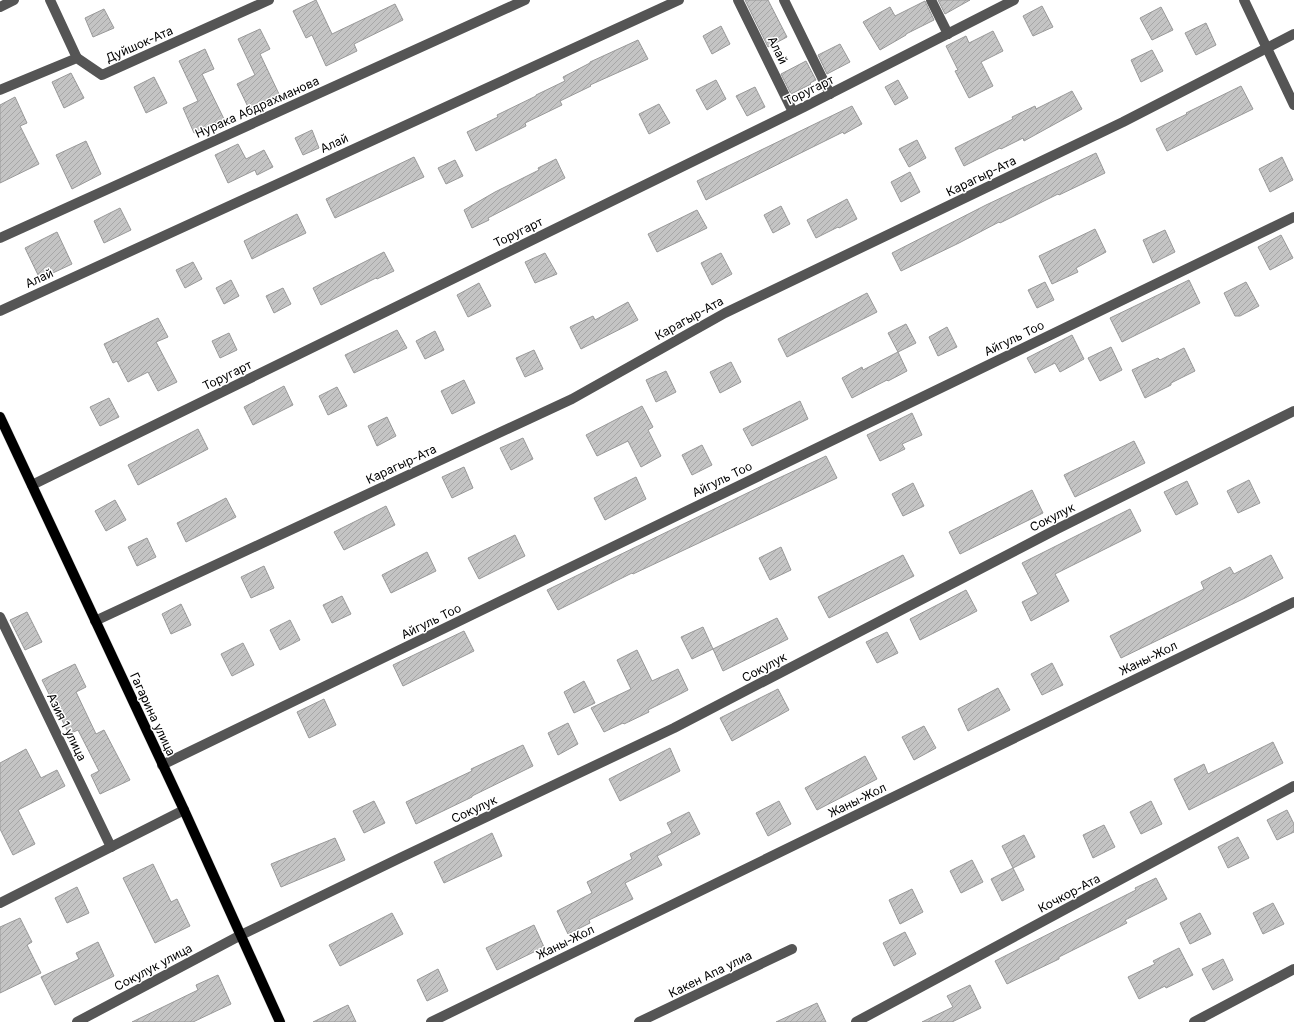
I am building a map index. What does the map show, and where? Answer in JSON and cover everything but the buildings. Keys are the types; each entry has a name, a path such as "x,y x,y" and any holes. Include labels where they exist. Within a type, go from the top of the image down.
{"main road":[{"name":"Гагарина улица","path":"0,417 184,810 280,1022"}],"street":[{"path":"0,8 14,0"},
{"path":"0,90 77,58 50,0"},
{"name":"Дуйшок-Ата","path":"77,58 102,75 269,0"},
{"name":"Нурака Абдрахманова","path":"0,238 525,0"},
{"name":"Алай","path":"0,311 679,0"},
{"name":"Алай","path":"738,0 793,112"},
{"path":"784,0 830,94"},
{"path":"931,0 948,34"},
{"name":"Торугарт","path":"32,485 830,94 1014,0"},
{"path":"1244,0 1294,105"},
{"name":"Карагыр-Ата","path":"95,621 572,399 725,313 1123,122 1294,34"},
{"name":"Айгуль Тоо","path":"162,765 1294,217"},
{"name":"Сокулук","path":"241,935 674,728 1056,528 1294,411"},
{"name":"Жаны-Жол","path":"431,1022 1294,602"},
{"name":"Азия 1 улица","path":"0,617 111,847"},
{"name":"Кочкор-Ата","path":"856,1022 1294,786"},
{"path":"0,903 184,810"},
{"name":"Сокулук улица","path":"77,1022 241,935"},
{"name":"Какен Апа улиа","path":"639,1022 792,949"},
{"path":"1194,1022 1294,969"}]}
